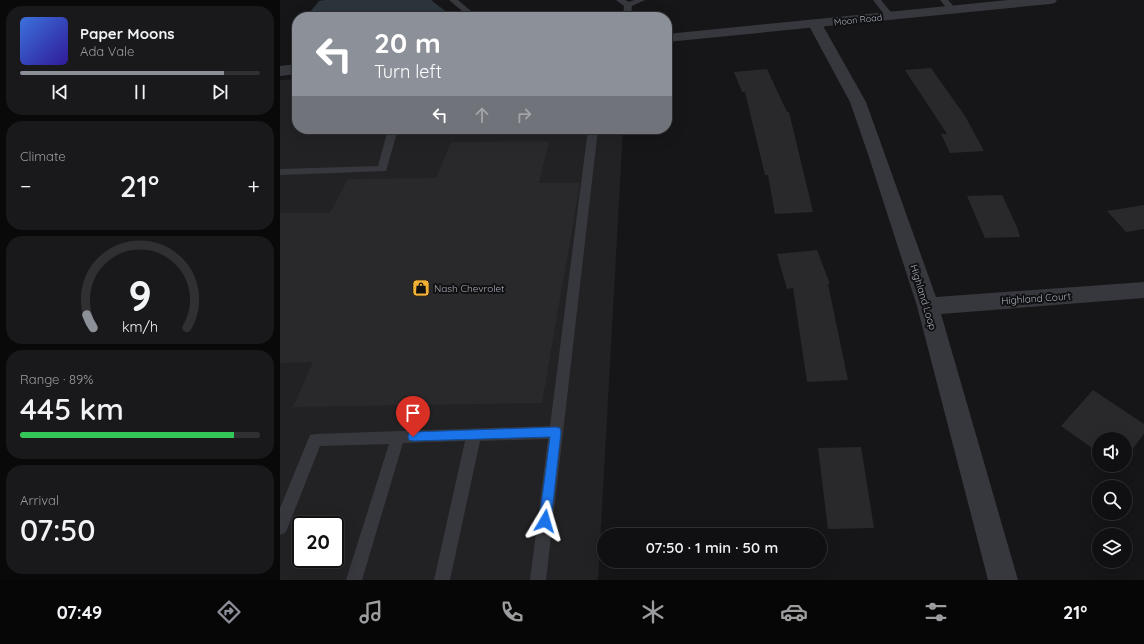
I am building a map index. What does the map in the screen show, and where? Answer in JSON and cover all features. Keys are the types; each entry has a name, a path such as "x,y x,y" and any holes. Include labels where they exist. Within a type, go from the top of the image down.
{"street":[{"name":"Moon Road","path":"672,38 890,16 948,5 1041,0"},
{"name":"Highland Loop","path":"815,24 858,102 928,306 1003,580"},
{"path":"280,71 292,70"},
{"name":"Highland Court","path":"928,306 1144,290"}],"lane":[{"path":"453,0 468,12"},
{"path":"620,0 628,5"},
{"path":"628,5 641,0"},
{"path":"877,0 890,16"},
{"path":"627,12 628,5"},
{"path":"280,172 382,169 392,134"},
{"path":"538,580 592,134"},
{"path":"280,527 315,440 556,432"},
{"path":"442,580 474,434"},
{"path":"354,580 398,437"}],"shaded area":[{"path":"431,0 447,12 310,12 319,1"},
{"path":"292,79 292,134 623,134 601,528 597,528 598,580 280,580 280,80"}],"building":[{"path":"931,68 965,116 984,151 950,153 941,134 947,134 905,70"},
{"path":"767,69 787,112 789,112 813,212 775,214 768,175 765,175 745,92 742,92 734,72"},
{"name":"Nash Chevrolet","path":"549,141 539,183 580,183 542,403 293,407 313,362 280,363 280,213 330,213 348,179 436,178 451,142"},
{"path":"1002,195 1020,237 985,238 967,196"},
{"path":"1144,205 1144,229 1126,232 1107,211"},
{"path":"817,250 830,284 828,284 848,380 807,382 793,288 787,289 777,254"},
{"path":"1093,390 1144,424 1144,434 1132,450 1132,432 1092,432 1092,448 1061,426"},
{"path":"861,447 874,528 828,529 818,448"}],"place":[{"name":"Nash Chevrolet","path":"421,288"}],"route":[{"path":"413,437 556,432 545,521"}]}
